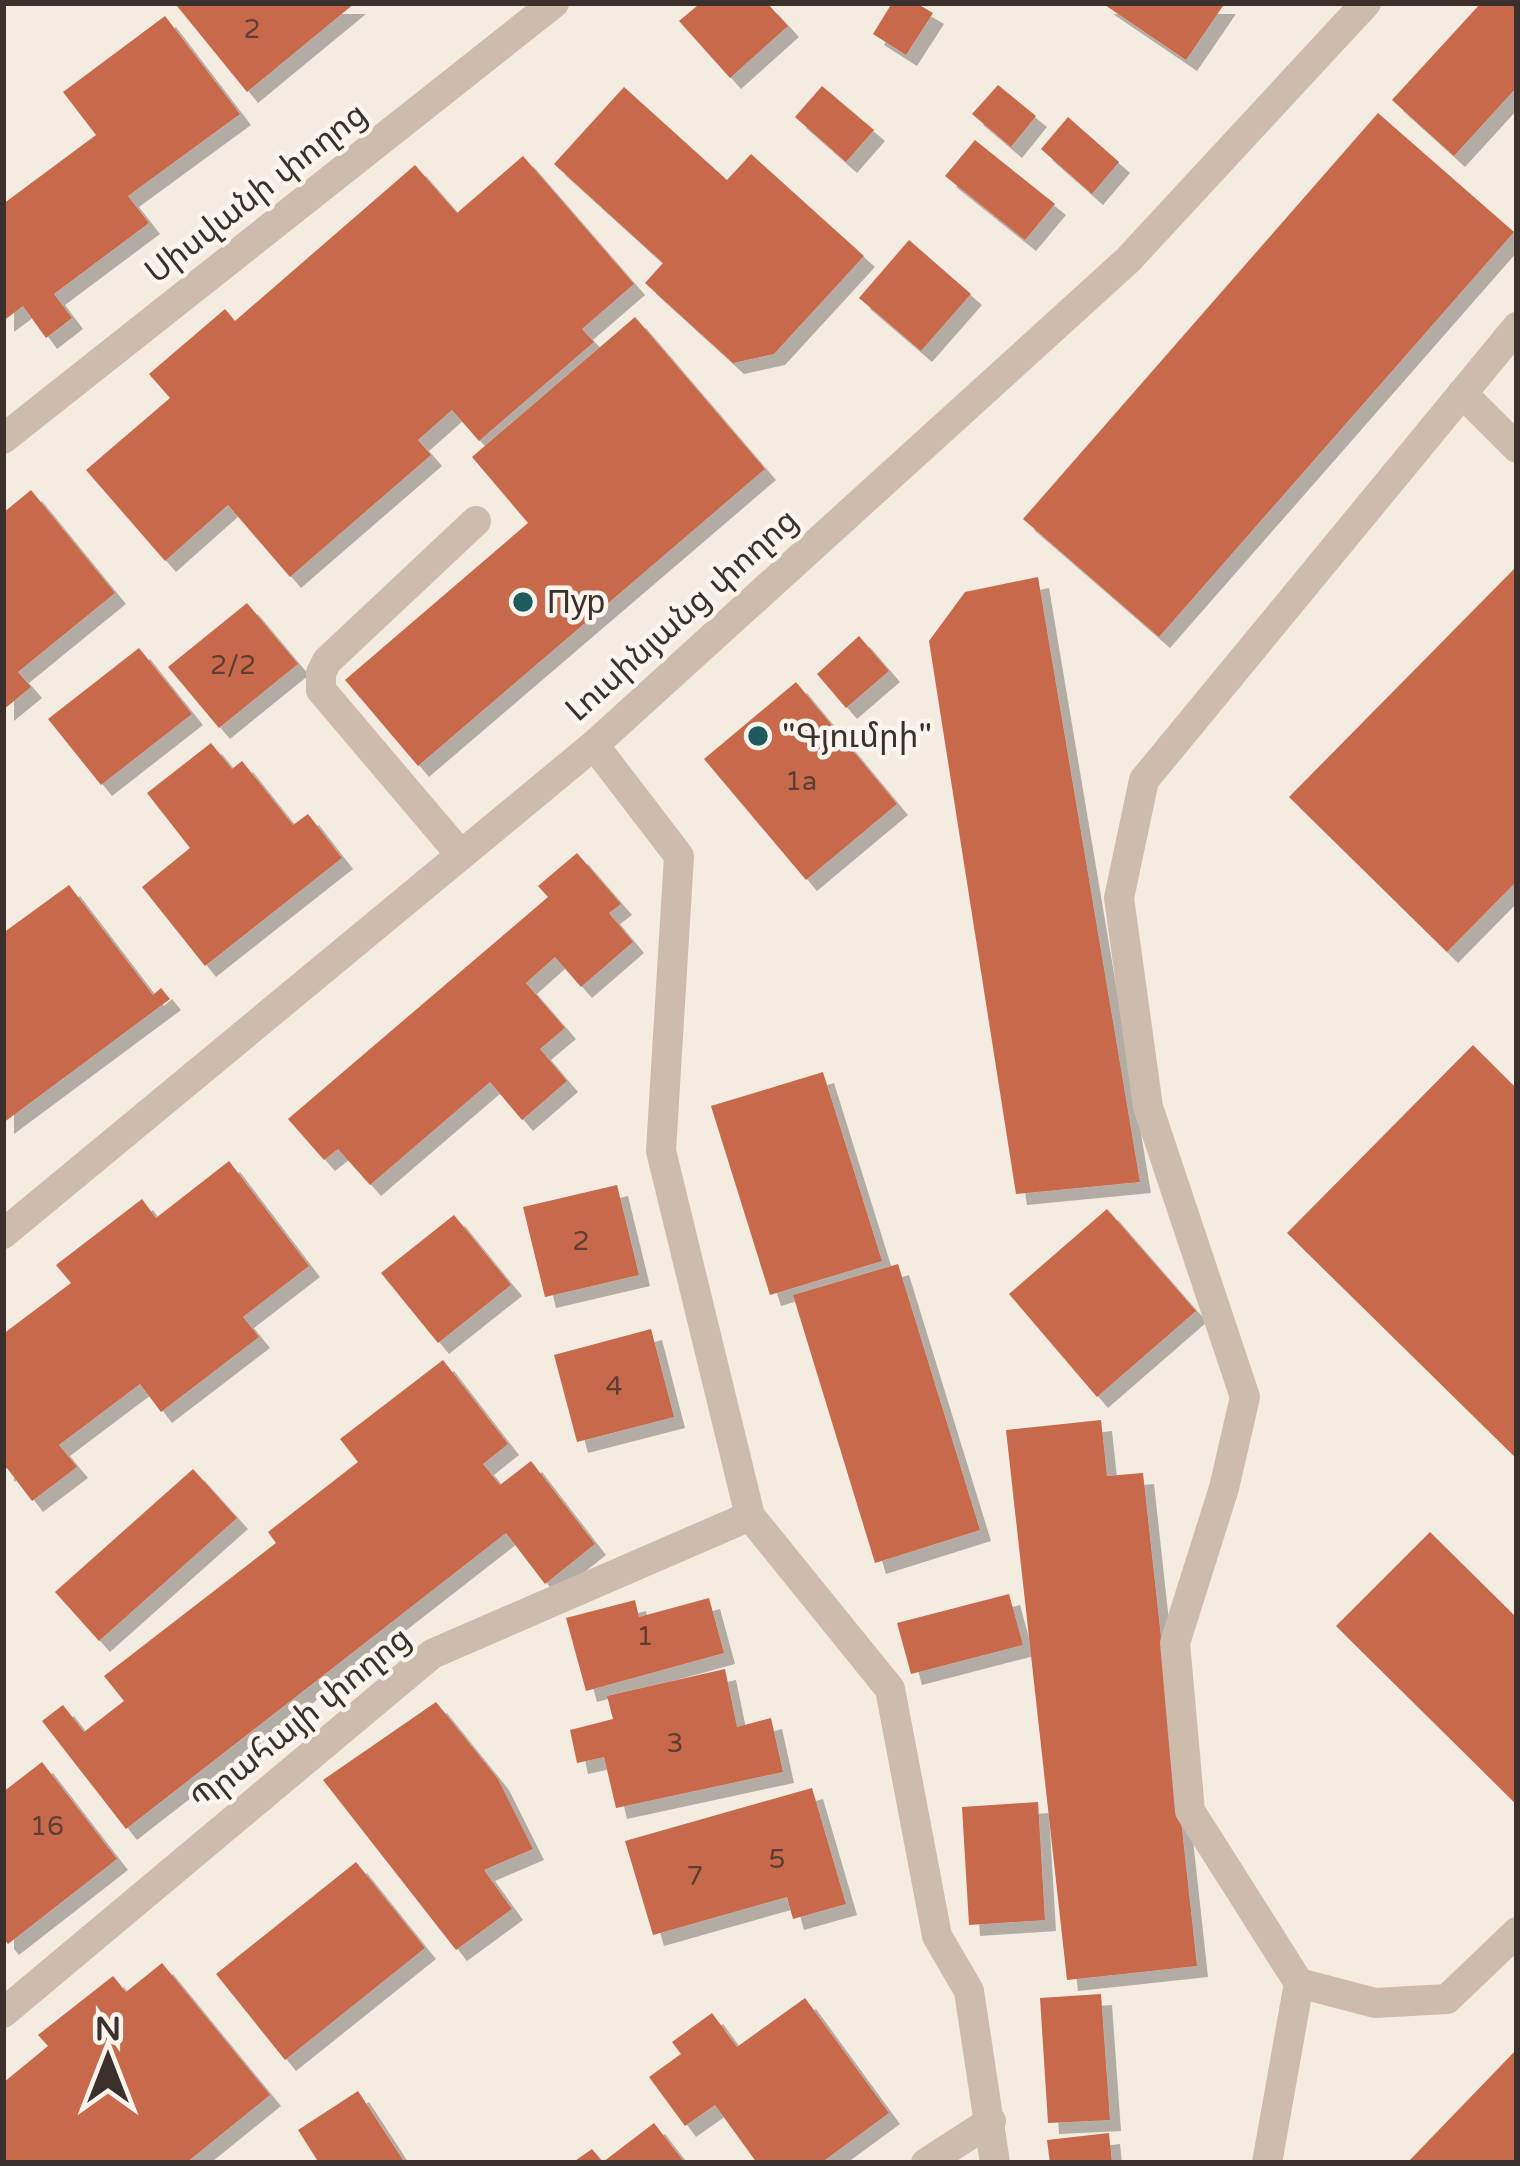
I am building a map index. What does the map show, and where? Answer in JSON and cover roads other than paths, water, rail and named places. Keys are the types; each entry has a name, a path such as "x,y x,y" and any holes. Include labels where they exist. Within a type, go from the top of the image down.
{"street":[{"name":"Սիսվանի փողոց","path":"3,439 554,3"},
{"name":"Լուսինյանց փողոց","path":"3,1234 594,745 1128,260 1366,3"},
{"path":"1267,2163 1299,1983 1190,1811 1175,1643 1224,1489 1245,1396 1148,1107 1119,898 1144,780 1517,327"},
{"path":"1462,393 1517,448"},
{"path":"461,855 321,690 321,673 327,661 476,521"},
{"path":"594,745 679,856 661,1151 750,1516 890,1689 937,1936 969,1991 995,2163"},
{"name":"Պրահայի փողոց","path":"3,2013 432,1654 750,1516"},
{"path":"1299,1983 1376,2003 1447,2000 1517,1932"},
{"path":"926,2163 991,2121"}],"place":[{"name":"Пур","path":"523,602"},
{"name":"\"Գյումրի\"","path":"758,736"}]}
